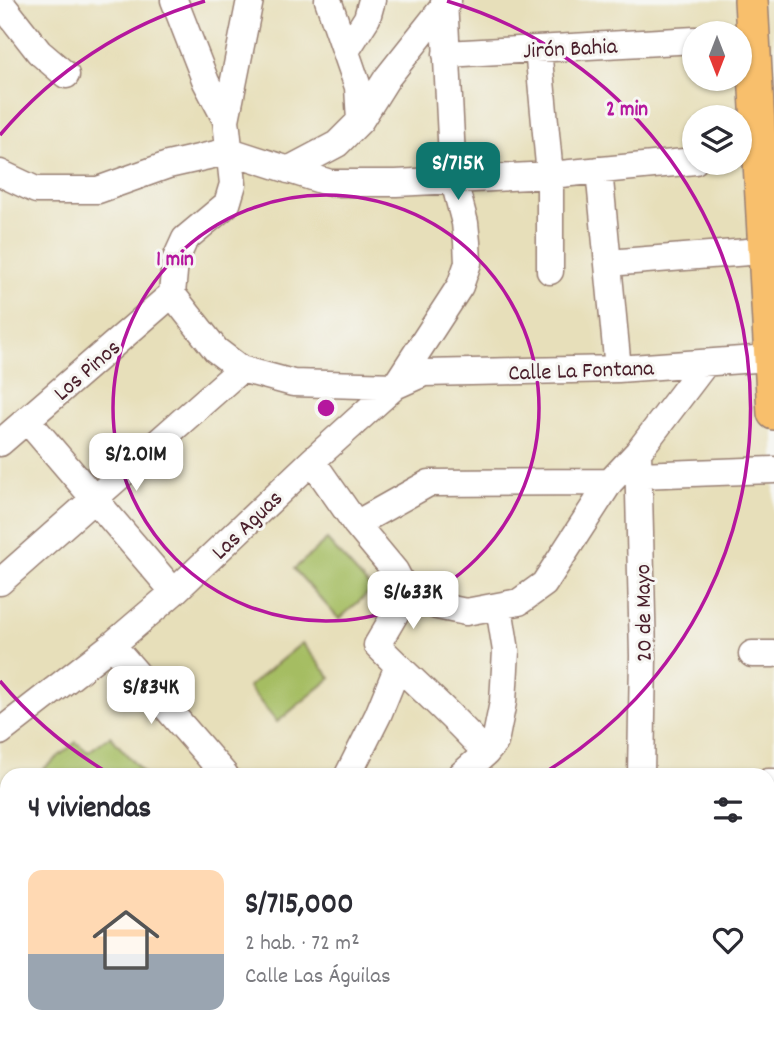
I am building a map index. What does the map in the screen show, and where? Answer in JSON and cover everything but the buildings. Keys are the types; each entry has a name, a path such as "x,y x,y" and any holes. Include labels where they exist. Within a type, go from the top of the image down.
{"main road":[{"path":"751,0 756,37 758,156 769,251 769,358 774,413"}],"street":[{"path":"174,0 206,82 226,120"},
{"path":"250,0 226,120 233,184 227,204 185,239 176,261 172,294 216,350 241,369 293,383 395,386"},
{"path":"328,0 358,87 360,121"},
{"path":"346,51 367,18 372,0"},
{"path":"0,2 39,52 66,75"},
{"path":"446,2 453,178"},
{"path":"288,170 337,144 360,121 387,78 446,2"},
{"name":"Jirón Bahia","path":"446,54 682,41"},
{"path":"538,49 550,175 550,271"},
{"path":"0,173 36,190 98,190 168,165 230,151 330,183 396,183 550,175 682,163"},
{"path":"599,170 618,369"},
{"name":"Las Aguas","path":"0,732 112,645 174,592 395,386 460,286 468,263 465,223 453,178"},
{"path":"608,264 769,251"},
{"name":"Los Pinos","path":"0,443 172,294"},
{"name":"Calle La Fontana","path":"395,386 424,373 618,369 769,358"},
{"path":"312,461 356,524 394,571 407,594 437,606 466,612 499,607 519,602 544,584 610,482 638,463 705,364"},
{"path":"0,582 241,369"},
{"path":"27,420 174,592"},
{"path":"638,463 774,470"},
{"name":"20 de Mayo","path":"638,463 643,656 641,768"},
{"path":"356,524 429,483 610,482"},
{"path":"407,594 377,645 468,732 486,754"},
{"path":"469,768 495,742 503,702 506,651 499,607"},
{"path":"112,645 219,768"},
{"path":"354,768 398,666"},
{"path":"632,768 642,740"}],"green space":[{"path":"327,540 372,590 339,619 294,569"},
{"path":"302,643 331,678 277,722 248,687"},
{"path":"110,736 139,768 44,768 76,742 88,752"}]}
